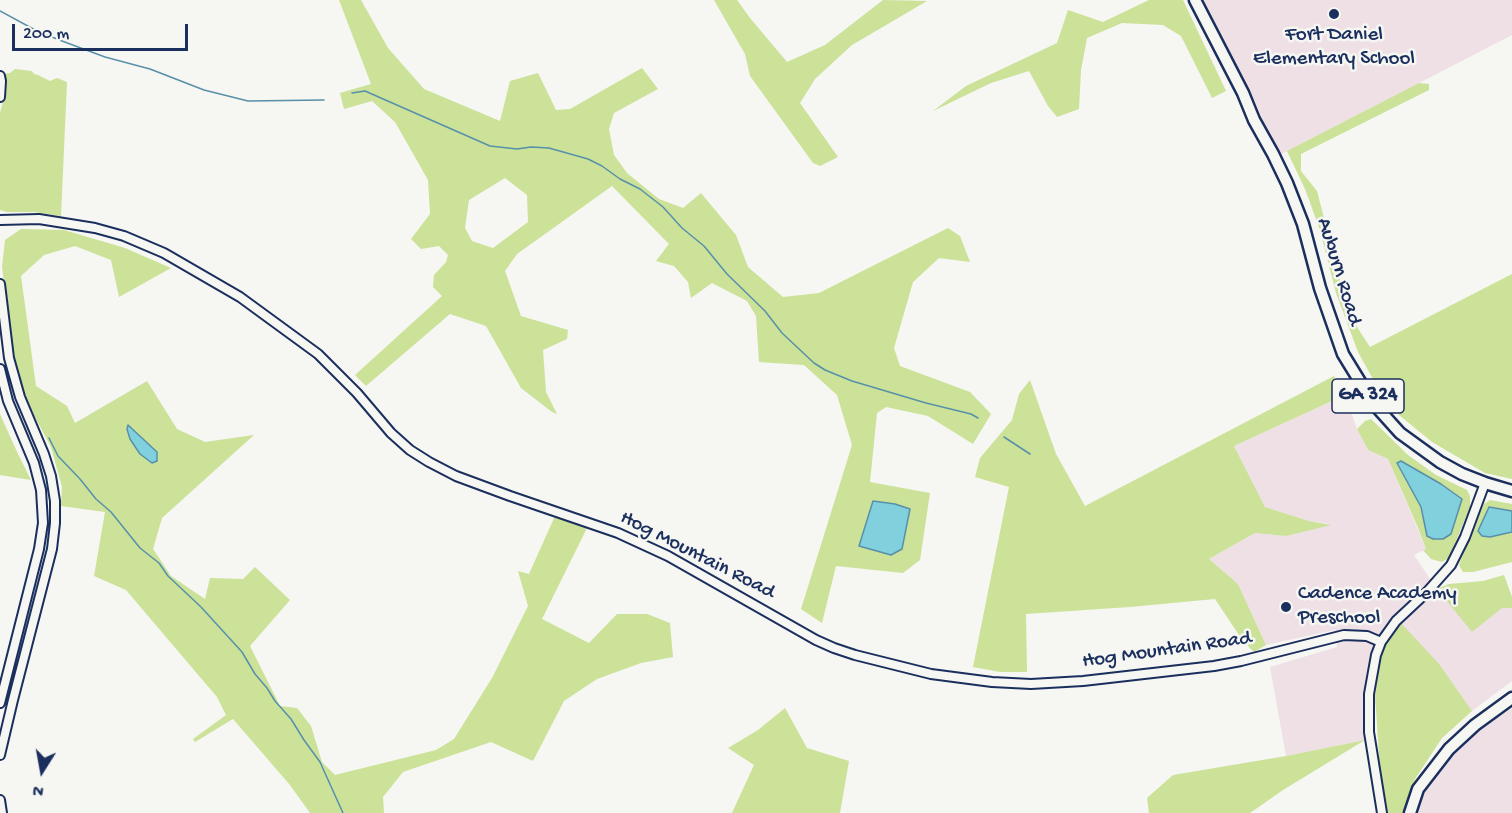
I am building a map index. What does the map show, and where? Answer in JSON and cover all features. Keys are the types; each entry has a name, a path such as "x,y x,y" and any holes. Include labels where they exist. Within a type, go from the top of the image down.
{"main road":[{"name":"Auburn Road","path":"1196,0 1287,183 1303,224 1320,288 1343,354 1372,404 1400,433 1440,462 1462,474 1512,491"},
{"path":"1410,813 1419,789 1449,749 1475,725 1512,698"}],"street":[{"path":"0,76 0,98"},
{"name":"Hog Mountain Road","path":"0,220 39,219 95,228 124,236 164,253 240,297 318,354 357,393 391,433 410,450 429,462 456,476 618,533 668,556 816,640 855,655 931,674 992,682 1031,684 1083,681 1214,666 1347,635 1367,636 1381,642"},
{"path":"0,284 9,358 20,397 51,476 55,501 55,523 52,549 0,755"},
{"path":"0,369 8,401 34,463 41,490 43,523 39,549 0,703"},
{"path":"1382,813 1369,732 1368,707 1372,674 1381,642 1396,621 1451,566 1465,537 1485,483"},
{"path":"0,800 2,813"}],"shaded area":[{"path":"1193,0 1512,0 1512,35 1274,158"},
{"path":"1345,395 1357,429 1368,450 1388,459 1426,549 1414,555 1437,589 1503,608 1512,608 1512,681 1472,711 1440,665 1382,653 1375,693 1376,703 1365,740 1286,756 1270,667 1337,647 1335,630 1266,645 1238,584 1209,559 1255,533 1286,536 1329,524 1309,521 1265,507 1234,446"},
{"path":"1512,708 1512,813 1417,813 1424,790 1467,739"}],"green space":[{"path":"339,0 361,0 388,48 424,89 500,121 510,81 538,73 556,110 570,109 642,68 658,89 614,113 609,129 614,155 627,173 659,199 683,208 701,193 736,235 748,267 783,297 819,293 948,228 960,236 970,262 939,258 913,282 894,348 900,366 970,392 991,414 973,444 928,416 886,407 877,413 870,482 930,493 920,560 903,573 836,566 822,623 801,609 852,445 837,395 804,365 759,362 756,316 747,301 712,283 691,298 688,282 674,266 656,261 669,244 612,186 517,254 505,271 521,316 568,330 567,339 543,350 546,392 557,414 521,388 486,326 450,314 366,386 355,375 442,296 433,287 434,275 446,262 448,255 439,246 421,249 411,239 430,214 428,180 395,122 372,101 344,109 340,93 371,84","holes":["505,178 527,195 528,222 493,248 472,241 465,228 469,200","873,501 910,509 902,548"]},
{"path":"714,0 737,0 787,62 825,45 883,0 927,1 852,45 815,79 800,103 838,157 820,166 813,163 750,76 745,54"},
{"path":"1149,0 1183,0 1226,91 1212,98 1181,36 1163,25 1122,23 1087,38 1081,70 1079,109 1057,117 1048,106 1029,71 991,83 933,111 966,86 1057,43 1068,10 1103,22"},
{"path":"15,69 32,71 50,81 57,78 67,82 61,216 0,210 0,113 4,98 3,74"},
{"path":"1419,83 1429,84 1429,90 1301,154 1301,171 1317,191 1344,295 1352,308 1357,327 1370,347 1512,274 1512,479 1485,473 1432,442 1399,415 1374,381 1358,352 1336,293 1320,230 1305,189 1287,151"},
{"path":"21,229 64,230 125,248 171,268 119,297 111,260 75,246 44,255 21,276 36,386 67,406 75,423 147,381 177,429 205,442 254,435 162,518 153,549 171,576 205,599 210,578 243,579 255,567 290,600 250,646 280,706 297,708 311,726 322,762 335,775 436,750 454,739 492,678 528,606 518,571 529,574 555,516 587,528 542,619 589,643 617,614 647,614 670,623 673,657 641,663 597,679 564,701 533,761 491,742 403,772 383,797 384,813 310,813 290,785 233,719 195,742 193,739 226,715 217,697 126,590 94,576 105,512 61,506 62,487 51,447 28,404 14,357 2,267 5,240"},
{"path":"1334,376 1345,395 1234,446 1265,507 1309,521 1331,525 1286,536 1255,533 1209,559 1238,584 1266,645 1254,652 1243,641 1215,599 1026,614 1027,672 1000,672 973,667 1009,487 975,477 980,458 1012,420 1019,394 1030,380 1056,454 1085,506"},
{"path":"0,414 18,454 31,480 0,475"},
{"path":"1371,419 1408,455 1436,475 1467,490 1470,496 1470,507 1449,558 1442,562 1431,559 1423,550 1426,549 1418,528 1388,459 1368,450 1357,429 1365,421","holes":["1401,461 1441,484 1427,536 1421,507"]},
{"path":"1490,500 1512,504 1512,511 1503,509 1478,531 1482,536 1490,537 1512,532 1512,562 1473,572 1463,572 1459,565 1484,504"},
{"path":"1504,575 1512,597 1512,608 1502,608 1472,632 1437,589 1449,584 1483,581"},
{"path":"1400,622 1440,665 1472,711 1442,738 1415,779 1404,813 1388,813 1380,772 1375,693 1385,644"},
{"path":"785,708 807,748 849,761 840,813 732,813 754,765 728,748 758,730"},
{"path":"1365,740 1250,813 1149,813 1147,798 1173,775"}],"water":[{"path":"128,425 157,452 157,461 152,463 140,454 130,439"},
{"path":"1401,461 1462,499 1451,534 1443,539 1433,539 1427,536 1421,507 1397,463"},
{"path":"873,501 910,509 902,549 891,555 859,546"},
{"path":"1489,507 1512,511 1512,532 1490,537 1482,536 1478,531"}],"waterway":[{"path":"0,11 37,31 62,41 105,57 150,69 204,90 248,101 324,100"},
{"path":"352,93 365,91 490,146 517,149 549,148 588,159 602,166 620,179 640,189 663,207 682,228 704,246 727,274 765,311 782,333 814,363 852,381 971,414 978,418"},
{"path":"1004,437 1030,454"},
{"path":"49,438 58,456 96,499 111,512 140,548 159,563 168,576 201,607 242,652 255,674 291,719 320,762 343,813"}],"place":[{"name":"Fort Daniel Elementary School","path":"1334,14"},
{"name":"Cadence Academy Preschool","path":"1286,607"}]}
